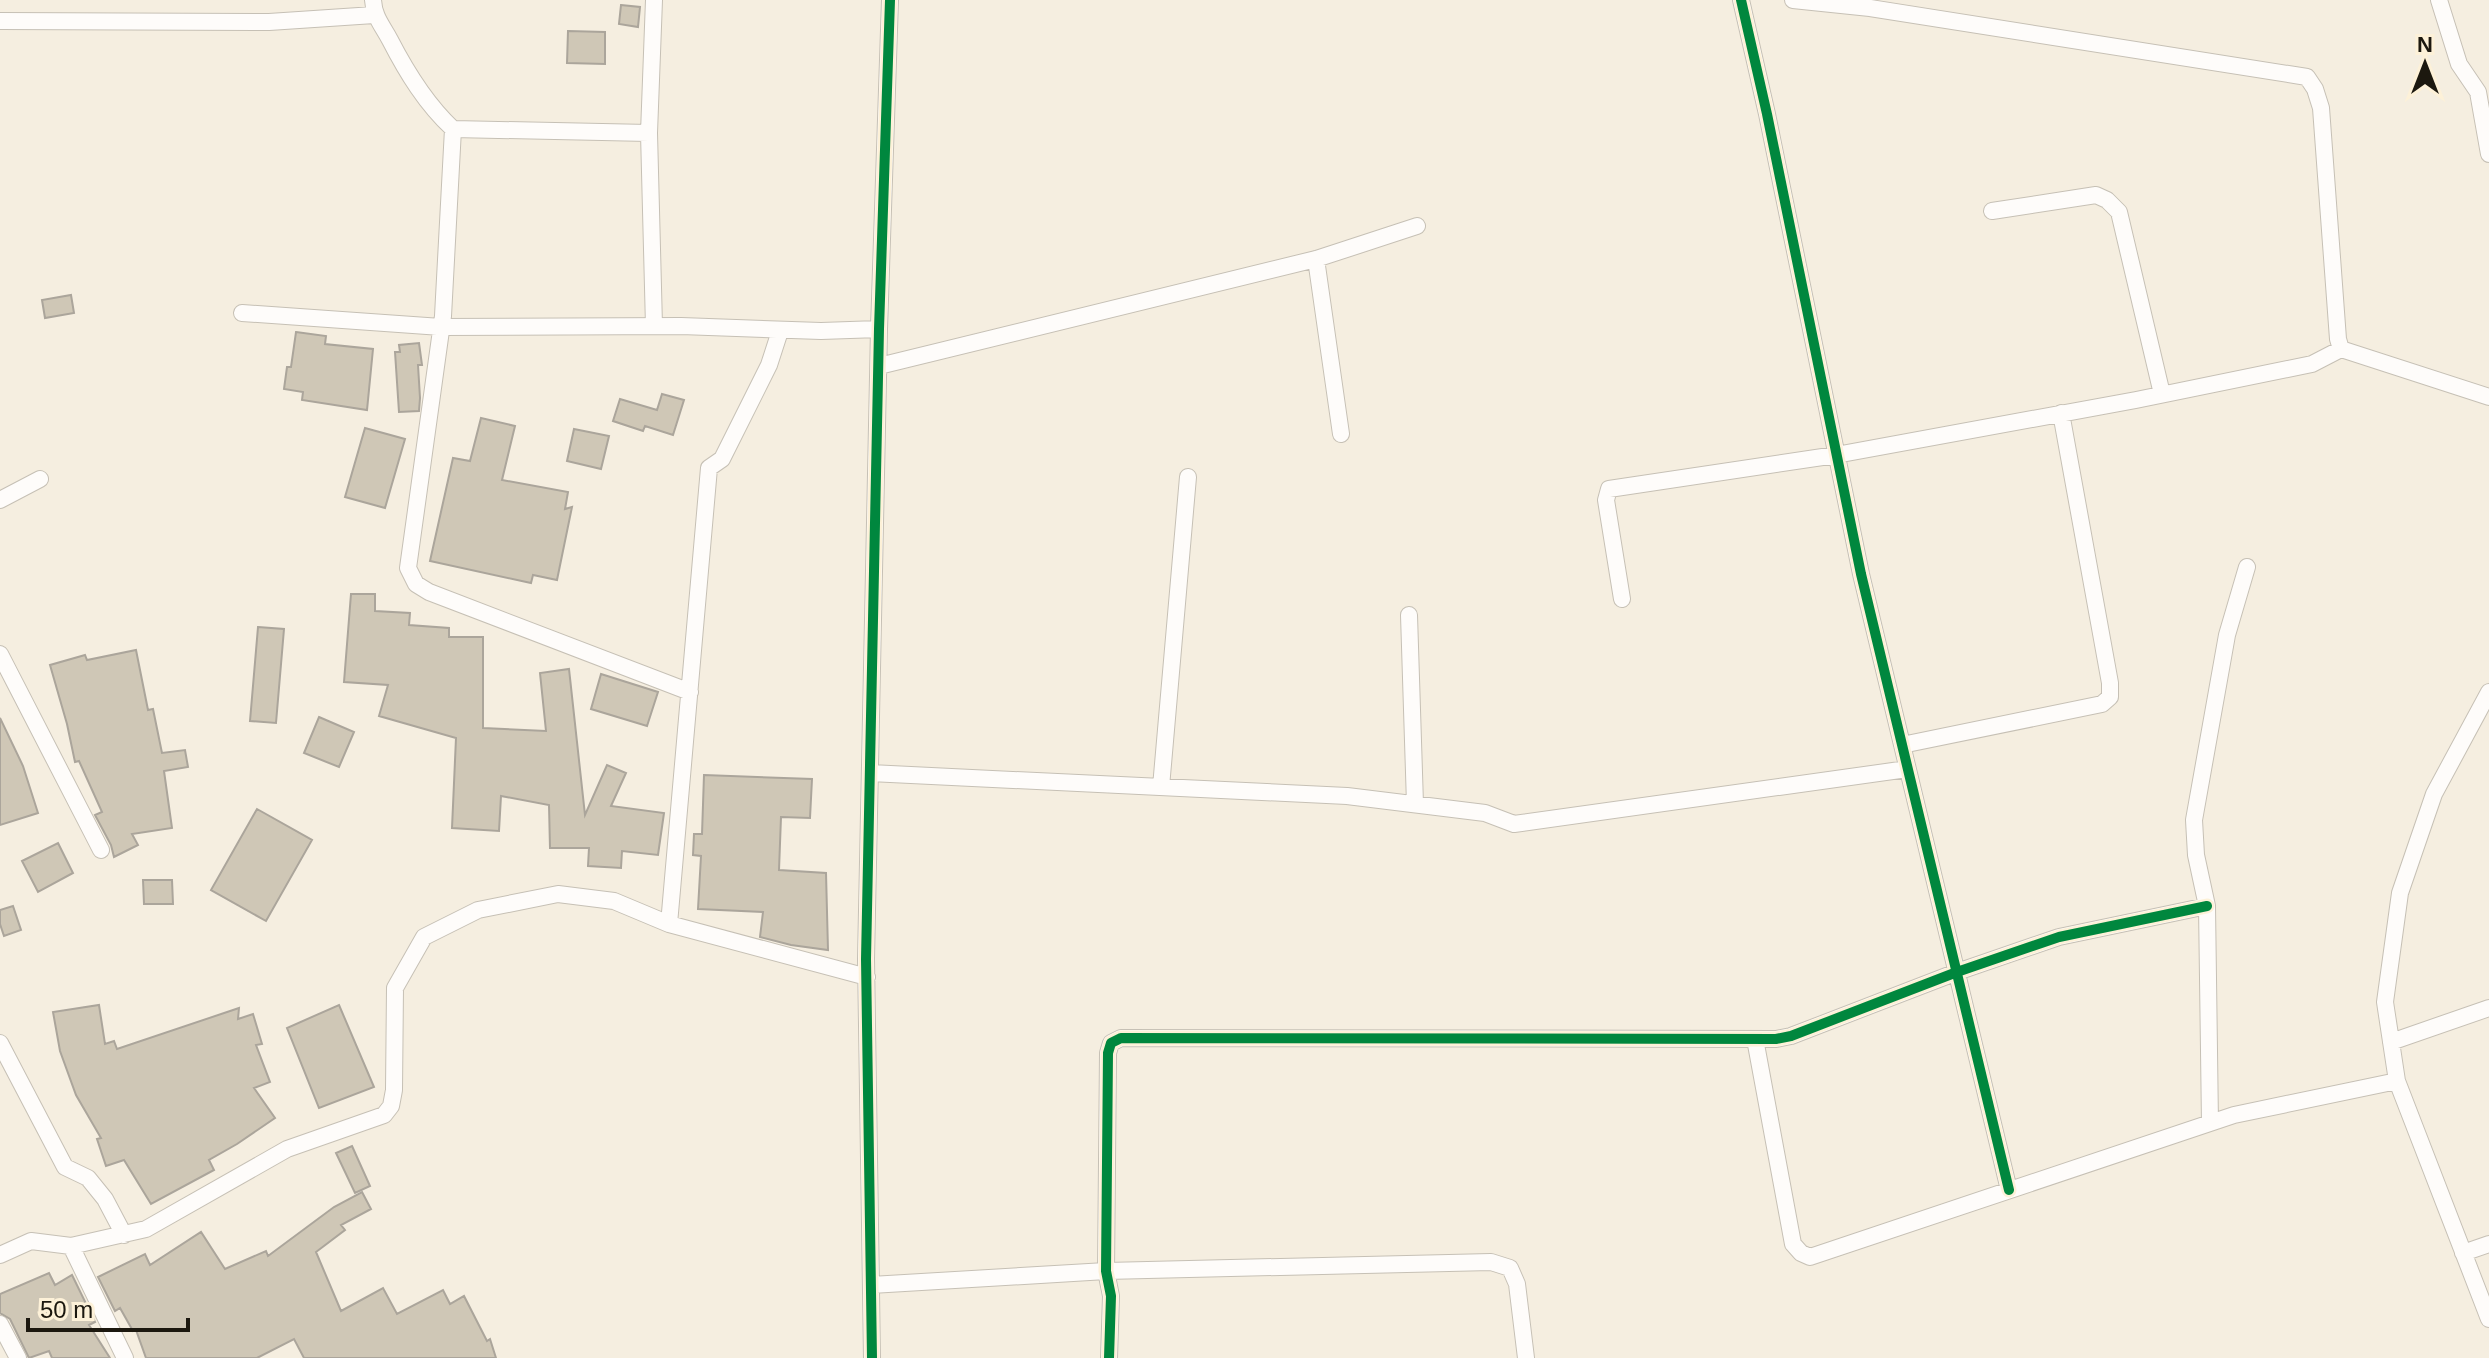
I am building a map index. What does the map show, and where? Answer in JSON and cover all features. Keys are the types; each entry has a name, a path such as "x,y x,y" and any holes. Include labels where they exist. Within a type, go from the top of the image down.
{"street":[{"path":"654,0 649,133 654,326"},
{"path":"872,1358 867,977 879,329 890,0"},
{"path":"1741,0 1861,574 2009,1190"},
{"path":"1793,0 1870,8 2307,77 2321,108 2341,349"},
{"path":"2439,0 2459,64 2478,92 2489,154"},
{"path":"0,21 269,22 373,8 408,74 453,129 441,327 408,568 416,584 429,592 690,692"},
{"path":"453,129 649,133"},
{"path":"1992,211 2096,195 2107,200 2119,212 2162,394"},
{"path":"879,366 1316,259 1417,226"},
{"path":"1316,259 1341,434"},
{"path":"242,313 441,327 654,326 780,331 879,329"},
{"path":"669,924 709,468 722,459 769,365 780,331"},
{"path":"1622,599 1606,500 1609,489 1836,455 2162,394 2312,364 2341,349 2489,397"},
{"path":"1902,745 2102,704 2110,697 2061,413"},
{"path":"1161,787 1188,477"},
{"path":"0,500 40,479"},
{"path":"2210,1123 2207,906 2196,855 2194,820 2227,635 2247,567"},
{"path":"1409,615 1415,804"},
{"path":"0,654 101,850"},
{"path":"2489,692 2434,794 2400,893 2385,1002 2397,1081 2489,1319"},
{"path":"870,773 1347,796 1485,813 1514,824 1907,769"},
{"path":"0,1255 31,1241 71,1246 146,1229 287,1149 384,1115 391,1106 394,1090 395,988 424,937 478,910 558,894 614,901 669,924 867,977"},
{"path":"1109,1358 1111,1296 1106,1271 1108,1053 1111,1043 1121,1038 1755,1039 1791,1036 1957,972 2059,937 2207,906"},
{"path":"2391,1042 2489,1008"},
{"path":"1755,1039 1793,1244 1810,1257 2234,1115 2397,1081"},
{"path":"0,1043 65,1167 88,1178 105,1199 124,1235"},
{"path":"2463,1253 2489,1244"},
{"path":"71,1246 125,1358"},
{"path":"871,1285 1106,1271 1491,1262 1510,1268 1517,1284 1526,1358"},
{"path":"0,1324 18,1358"}],"building":[{"path":"621,5 640,7 638,27 619,24"},
{"path":"568,31 605,32 605,64 567,63"},
{"path":"71,295 74,313 45,318 42,300"},
{"path":"296,332 326,336 325,344 373,349 367,410 302,400 303,392 284,389"},
{"path":"419,343 422,365 418,365 419,411 399,412 395,352 400,352 399,345"},
{"path":"662,394 684,400 673,435 645,426 643,431 613,421 620,399 657,410"},
{"path":"481,418 515,426 502,480 568,492 565,509 572,507 557,580 533,575 531,583 430,561 453,458 470,461"},
{"path":"365,428 405,439 385,508 345,497"},
{"path":"574,429 609,436 601,469 567,461"},
{"path":"351,594 375,594 375,611 410,613 409,625 449,628 449,637 483,637 483,728 546,731 540,673 569,669 585,815 607,765 626,773 611,806 664,813 658,855 622,851 621,868 588,866 589,848 550,848 549,805 501,796 499,831 452,828 456,738 379,716 388,685 344,682"},
{"path":"258,627 284,629 276,723 250,721"},
{"path":"136,650 148,710 153,709 162,753 185,750 188,767 164,771 172,828 132,834 138,845 114,857 95,815 102,812 79,761 75,762 50,665 85,655 87,660"},
{"path":"601,674 658,692 647,726 591,709"},
{"path":"319,717 354,732 339,767 304,753"},
{"path":"0,718 23,766 38,813 0,825"},
{"path":"704,775 812,779 810,818 781,817 779,870 826,873 828,950 760,937 763,912 698,909 701,856 693,855 694,834 702,834"},
{"path":"257,809 312,840 266,921 211,890"},
{"path":"58,843 73,873 38,892 22,861"},
{"path":"143,880 172,880 173,904 144,904"},
{"path":"13,906 21,930 4,936 0,910"},
{"path":"99,1005 105,1044 114,1041 117,1049 239,1008 238,1019 253,1014 262,1044 256,1045 270,1082 254,1088 275,1118 209,1160 214,1170 151,1204 124,1160 106,1166 97,1139 101,1138 76,1095 60,1051 53,1012"},
{"path":"339,1005 374,1087 319,1108 287,1028"},
{"path":"352,1146 370,1186 355,1193 336,1153"},
{"path":"362,1192 371,1209 341,1225 345,1230 316,1252 341,1311 383,1288 397,1314 443,1290 450,1304 464,1296 487,1341 490,1339 496,1358 304,1358 294,1339 257,1358 146,1358 136,1330 133,1331 120,1308 115,1311 98,1277 145,1254 150,1265 201,1232 225,1269 266,1251 268,1256 334,1207"},
{"path":"49,1273 55,1285 72,1275 95,1322 89,1325 110,1358 52,1358 49,1351 29,1358 10,1319 0,1313 0,1294"}],"cycle path":[{"path":"872,1358 866,959 879,329 890,0"},
{"path":"1741,0 1861,574 2009,1190"},
{"path":"1109,1358 1111,1296 1106,1271 1108,1053 1111,1043 1121,1038 1776,1039 2059,937 2207,906"}]}
